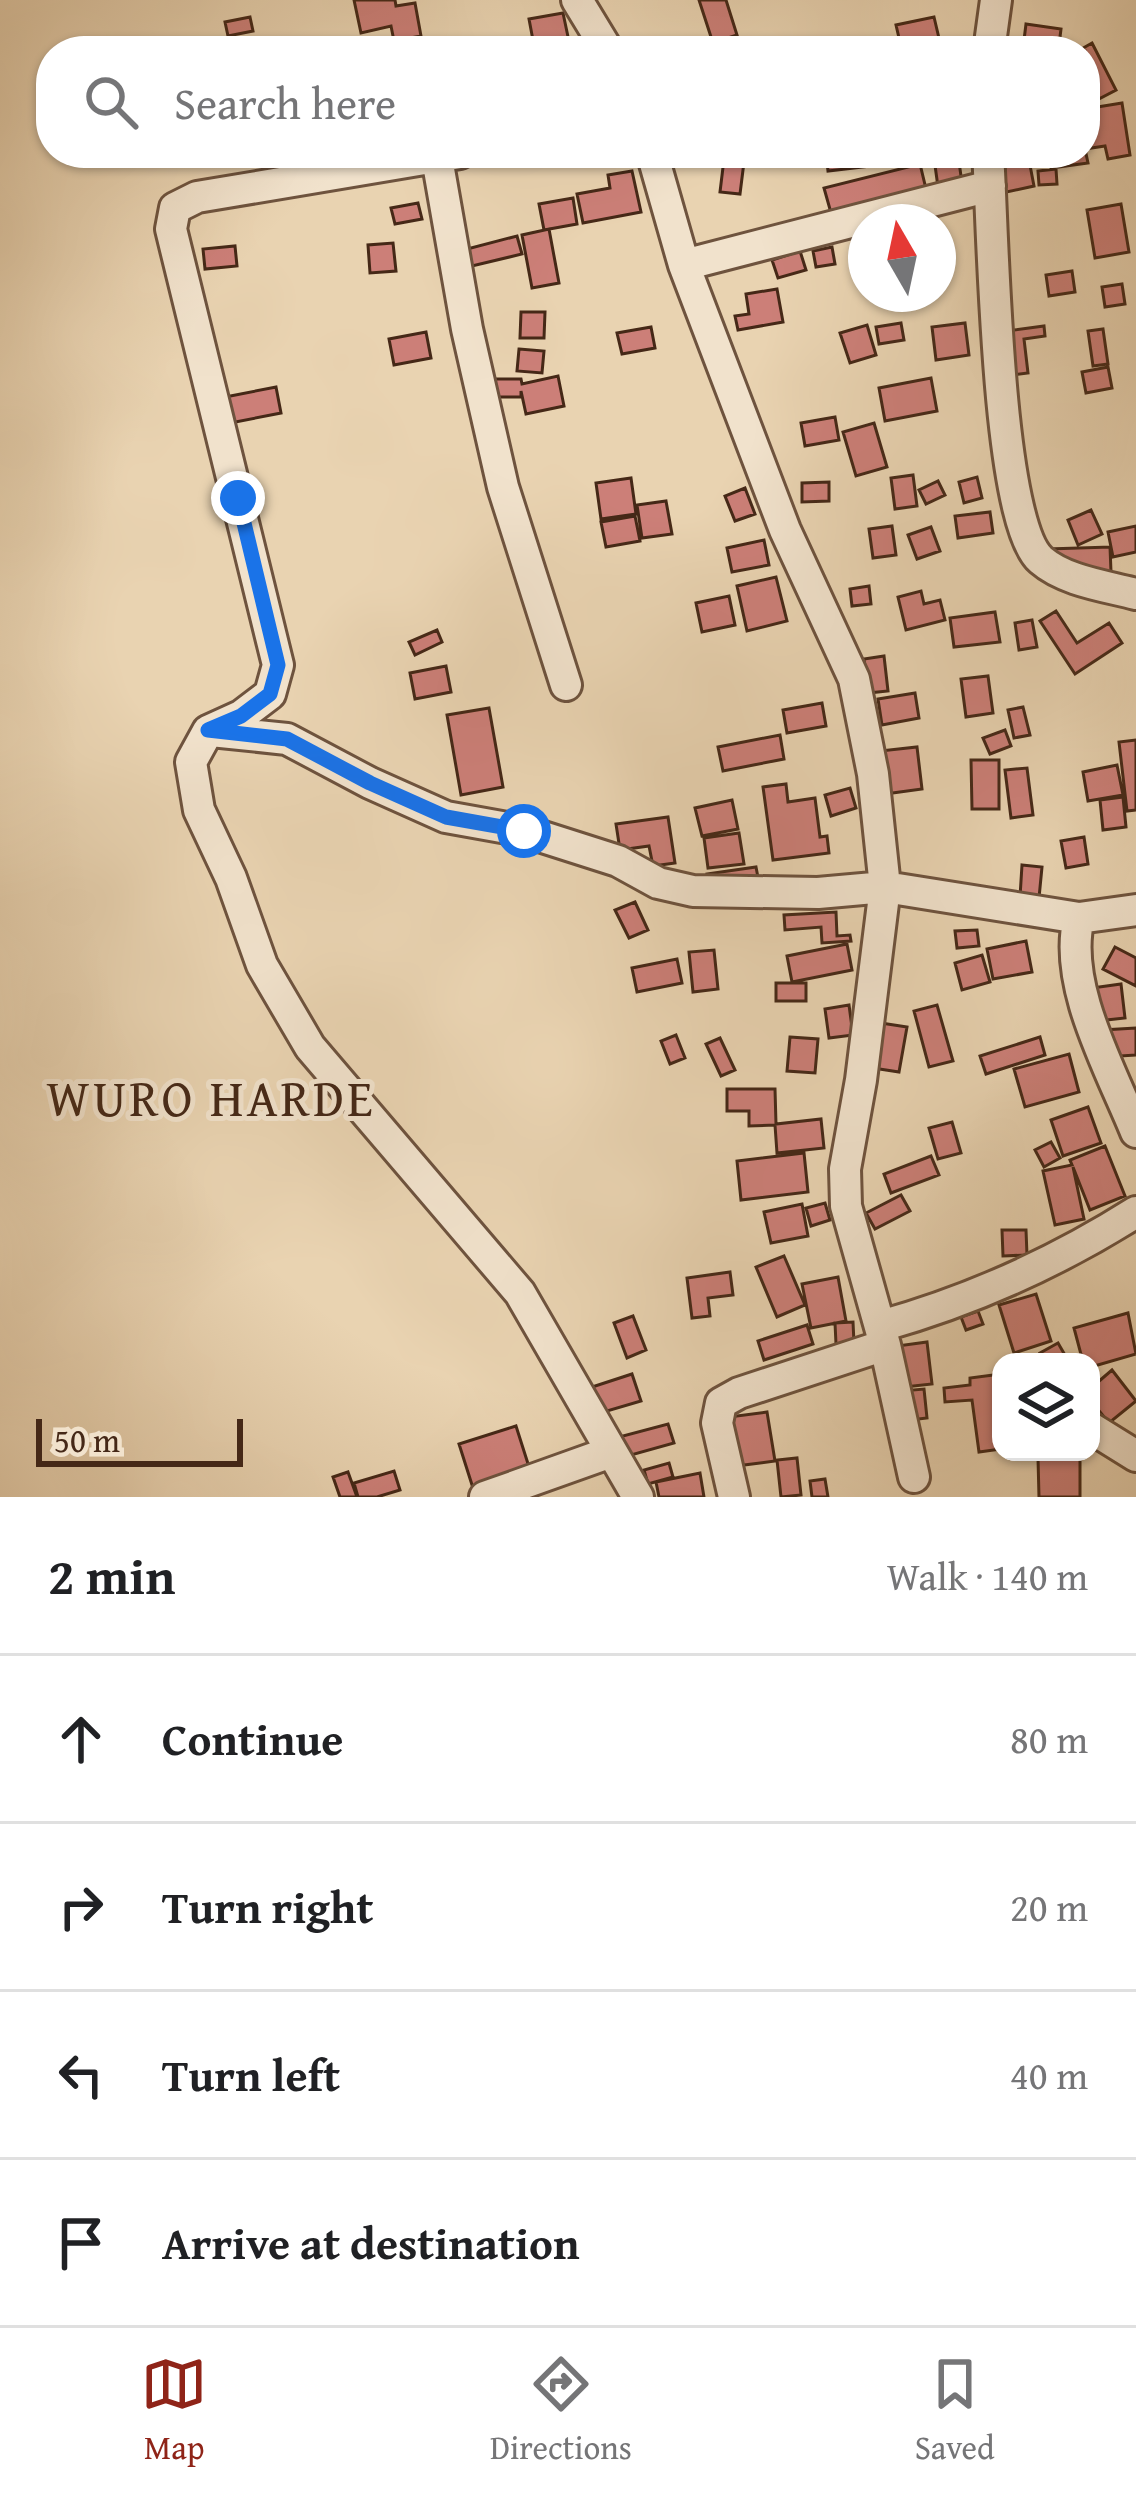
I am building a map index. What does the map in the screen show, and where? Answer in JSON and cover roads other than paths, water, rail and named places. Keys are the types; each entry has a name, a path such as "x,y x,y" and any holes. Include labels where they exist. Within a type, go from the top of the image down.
{"street":[{"path":"577,0 599,36"},
{"path":"991,36 996,0"},
{"path":"375,168 197,197 175,208 171,229 278,665 270,694 241,716 208,730 190,762 199,810 231,878 262,965 310,1047 520,1293 638,1497"},
{"path":"450,168 467,329 503,487 566,685"},
{"path":"656,168 684,265 785,530 854,679 873,775 885,887 845,1169 846,1206 883,1336 914,1477"},
{"path":"989,168 1007,459 1022,532 1041,560 1074,577 1136,594"},
{"path":"684,265 991,186"},
{"path":"208,730 287,739 446,817 543,837 619,861 658,883 693,891 818,893 885,887 1079,918 1136,910"},
{"path":"1079,918 1073,943 1076,968 1136,1132"},
{"path":"734,1497 717,1423 721,1403 1023,1274 1136,1212"},
{"path":"1100,1434 1136,1456"},
{"path":"485,1497 611,1452"}],"district":[{"name":"WURO HARDE","path":"211,1098"}]}
